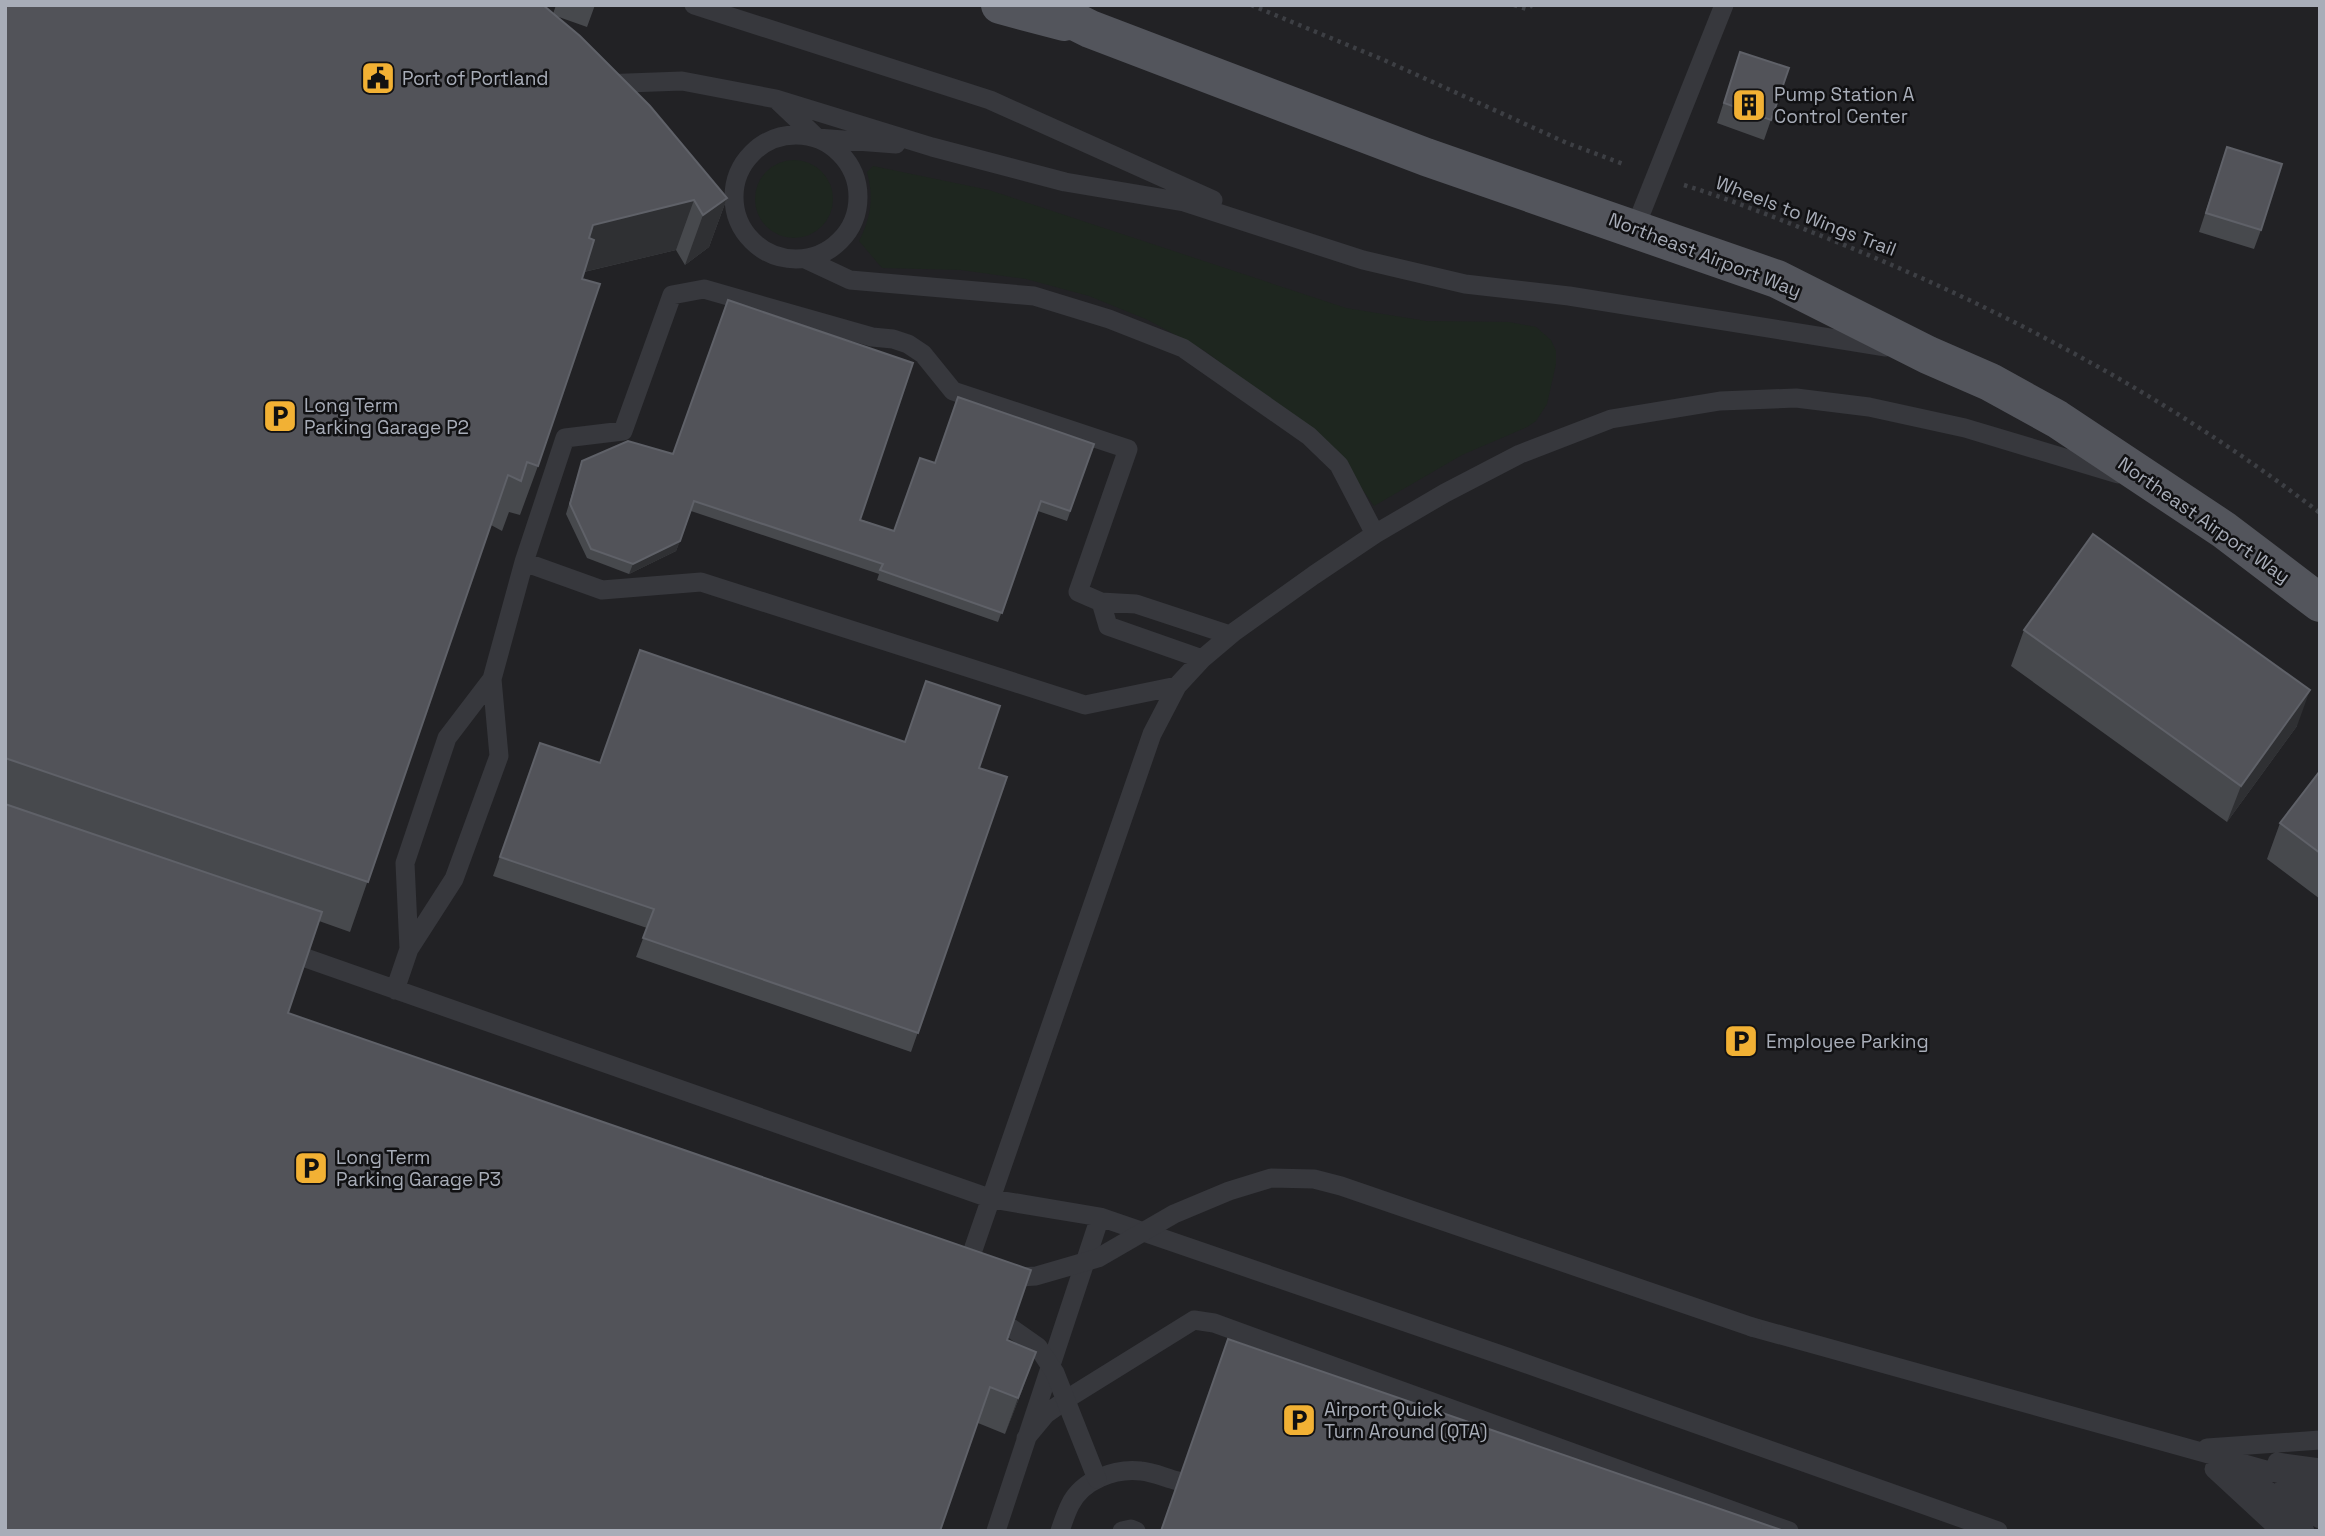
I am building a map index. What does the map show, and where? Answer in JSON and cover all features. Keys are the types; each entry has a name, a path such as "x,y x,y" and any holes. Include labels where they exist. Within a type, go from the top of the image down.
{"main road":[{"path":"1000,5 1090,29"},
{"name":"Northeast Airport Way","path":"1042,5 1090,29 1426,157 1777,279 1928,355 1990,382 2057,419 2224,530 2320,603"}],"lane":[{"path":"694,5 990,100 1303,241"},
{"path":"1634,228 1724,5"},
{"path":"575,85 682,80 776,99 932,147 1065,182 1184,202 1363,260 1465,284 1569,296 1928,355"},
{"path":"776,99 817,138 835,148 848,162 857,180 859,199 856,218 846,236 832,249 805,259 775,256 758,247 745,233 736,215 733,196 737,177 747,159 761,146 778,137 798,135 817,138 932,147"},
{"path":"805,259 850,280 1034,296 1109,319 1183,348 1298,428 1339,465 1375,534"},
{"path":"395,990 409,949 454,879 499,757 492,680 524,562 565,438 623,431 672,295 704,289 872,337 894,339 923,354 953,391 1128,449 1078,592 1101,602 1136,604 1230,635"},
{"path":"960,1287 1152,734 1177,686 1202,659 1230,635 1375,534 1520,454 1611,419 1720,401 1796,398 1868,407 1965,428 2159,488"},
{"path":"524,562 603,590 701,582 1085,705 1177,686"},
{"path":"1101,602 1108,626 1202,659"},
{"path":"409,949 405,863 447,738 492,680"},
{"path":"265,944 992,1199 1100,1217 1507,1357 1998,1531"},
{"path":"943,1259 1003,1278 1036,1276 1098,1258 1174,1214 1229,1191 1271,1178 1314,1180 1341,1186 1752,1326 2320,1485"},
{"path":"996,1531 1100,1217"},
{"path":"1026,1438 1046,1414 1070,1397 1194,1320 1214,1323 1789,1531"},
{"path":"1011,1328 1038,1347 1055,1373 1097,1479"},
{"path":"2192,1449 2320,1440"},
{"path":"2192,1449 2320,1453"},
{"path":"2192,1449 2320,1468"},
{"path":"2192,1449 2320,1502"},
{"path":"2192,1449 2320,1519"},
{"path":"2192,1449 2281,1531"},
{"path":"2192,1449 2305,1531"},
{"path":"1060,1531 1070,1504 1080,1490 1097,1479 1129,1470 1144,1471 1178,1481"},
{"path":"1617,1494 1625,1471"},
{"path":"1122,1531 1136,1531"}],"path":[{"name":"Wheels to Wings Trail","path":"1251,5 1384,60 1567,143 1655,176 1728,199 1898,266 2051,341 2180,414 2320,513"},
{"path":"1514,5 1527,9 1532,5"}],"shaded area":[{"path":"5,5 2320,5 2320,1531 5,1531"},
{"path":"794,160 809,163 826,177 833,199 830,214 816,231 794,238 779,235 762,221 755,199 758,184 772,167"},
{"path":"873,166 989,190 1346,308 1426,321 1509,322 1536,327 1551,340 1556,351 1556,364 1547,404 1536,421 1527,427 1462,455 1374,506 1336,452 1205,351 1148,320 1089,296 1026,279 961,270 882,268 859,241 869,215 871,199 867,172"}],"building":[{"name":"Long Term Parking Garage P2","path":"5,5 543,5 580,36 650,106 727,198 703,215 694,200 593,225 589,238 594,240 582,279 600,284 538,466 527,462 521,481 508,475 368,882 5,758"},
{"name":"Pump Station A Control Center","path":"1740,52 1789,68 1771,120 1724,103"},
{"path":"2227,147 2282,164 2261,230 2206,213"},
{"path":"728,300 913,363 860,520 894,531 920,458 935,463 958,397 1094,444 1070,511 1041,501 1002,613 880,570 883,564 694,501 680,541 633,564 591,549 570,504 582,461 628,441 673,454"},
{"path":"2093,534 2310,690 2241,786 2024,630"},
{"path":"640,650 905,742 926,681 1000,706 979,768 1007,777 918,1033 643,938 654,909 500,857 540,743 600,763"},
{"path":"2320,771 2320,853 2280,823"},
{"name":"Long Term Parking Garage P3","path":"5,804 322,912 288,1013 1031,1270 1007,1340 1036,1352 1018,1398 990,1387 940,1531 5,1531"},
{"name":"Airport Quick Turn Around (QTA)","path":"1228,1339 1784,1531 1161,1531"}],"place":[{"name":"Port of Portland","path":"378,78"},
{"name":"Pump Station A Control Center","path":"1749,105"},
{"name":"Long Term Parking Garage P2","path":"280,416"},
{"name":"Employee Parking","path":"1741,1041"},
{"name":"Long Term Parking Garage P3","path":"311,1168"},
{"name":"Airport Quick Turn Around (QTA)","path":"1299,1420"}]}
